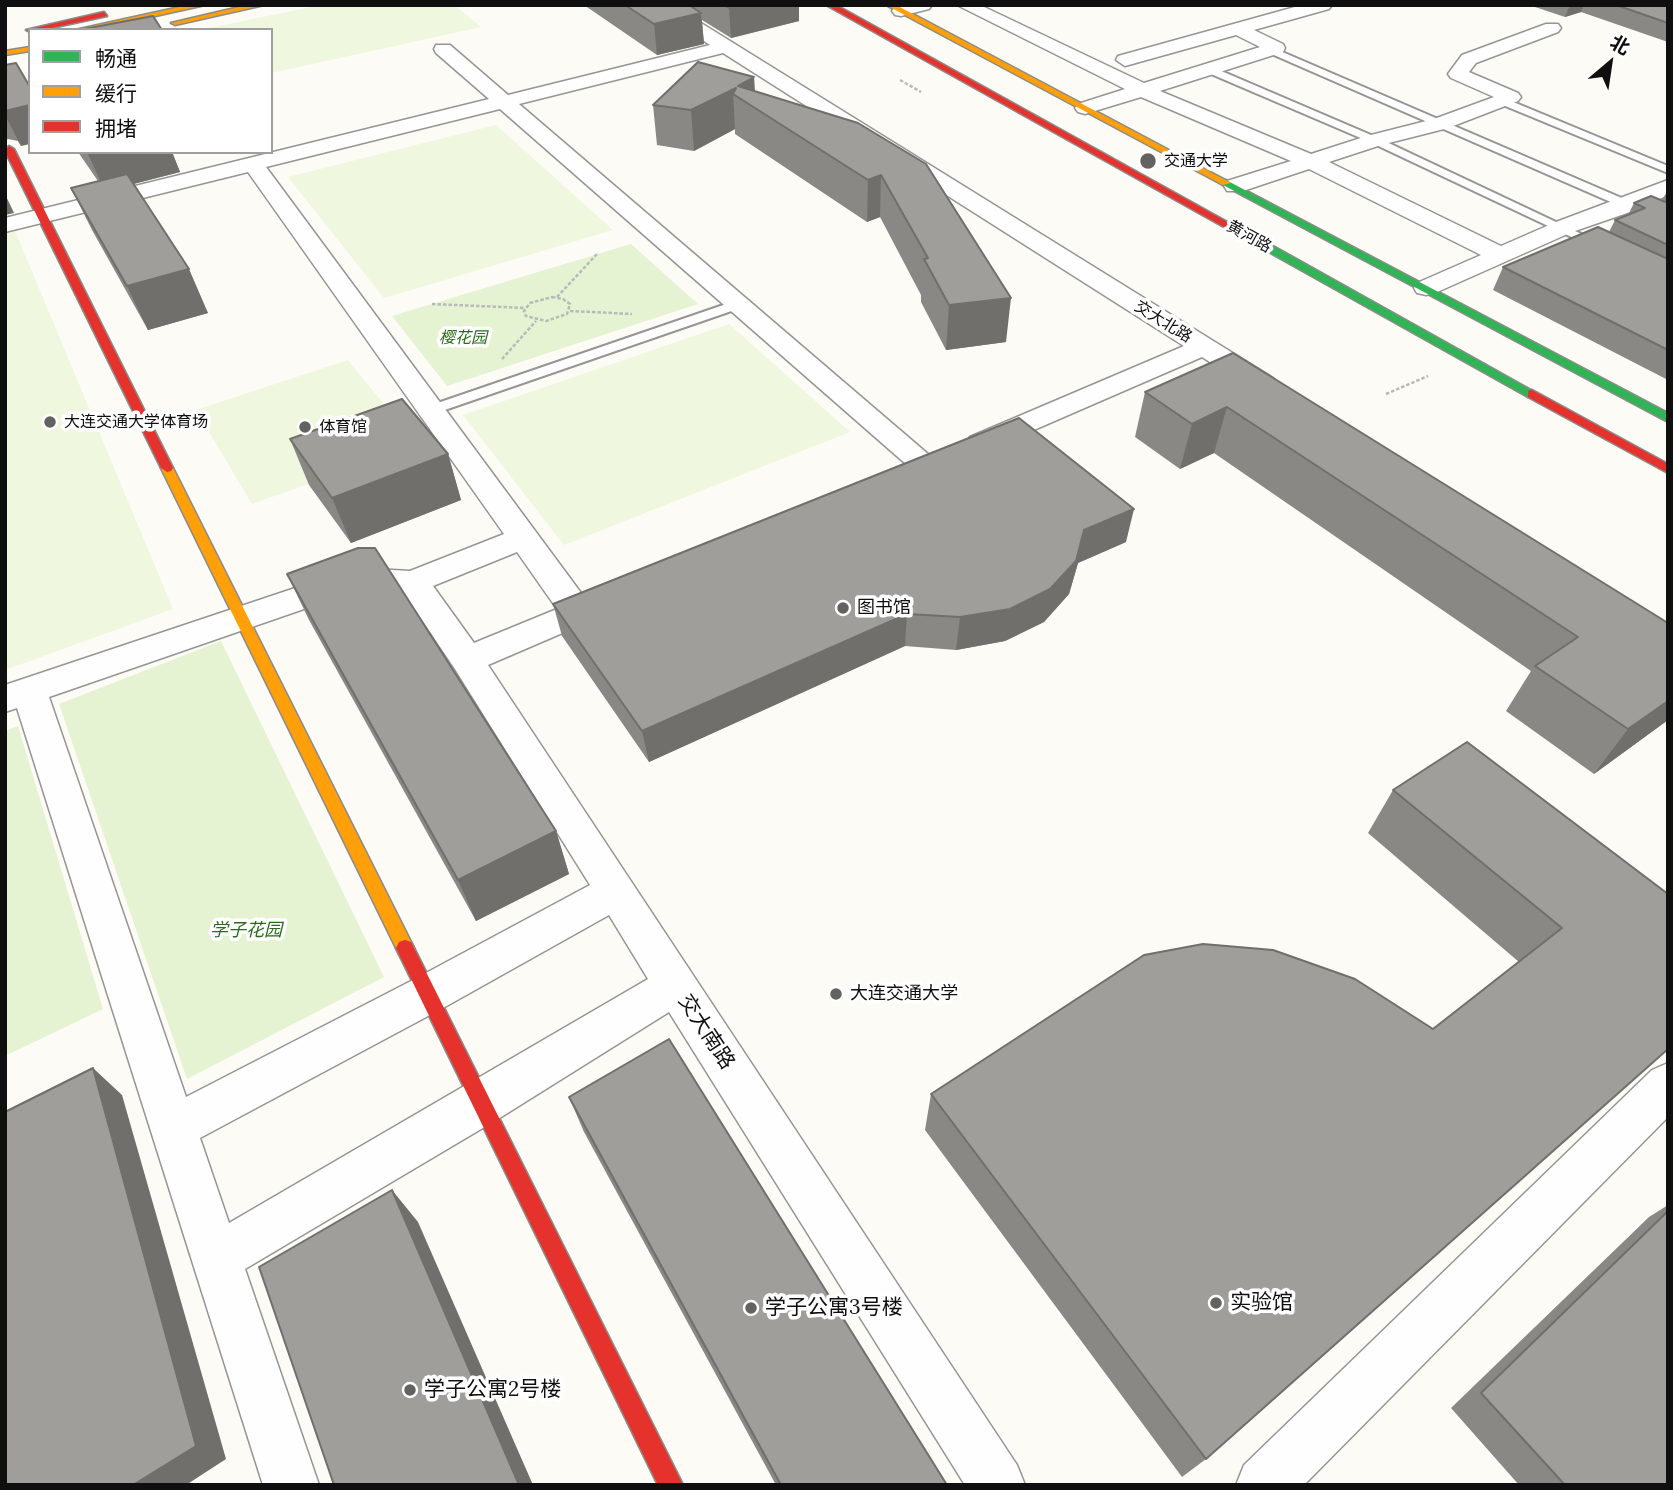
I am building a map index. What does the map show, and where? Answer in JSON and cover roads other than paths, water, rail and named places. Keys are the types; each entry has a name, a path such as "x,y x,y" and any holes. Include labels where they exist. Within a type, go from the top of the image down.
{"main road":[{"path":"89,28 201,5"},
{"path":"70,28 143,17 260,5"},
{"name":"黄河路","path":"830,5 1668,469"},
{"path":"896,8 1668,418"},
{"path":"5,51 24,35"},
{"path":"5,51 28,49"},
{"path":"9,149 671,1485"}],"street":[{"name":"交大北路","path":"659,5 1285,398"},
{"path":"896,8 923,5"},
{"path":"966,5 1142,90 1310,161 1501,255"},
{"path":"1125,60 1323,5"},
{"path":"1234,187 1374,140 1441,124 1511,97 1458,74 1469,59 1552,28"},
{"path":"1085,108 1276,48 1238,29"},
{"path":"5,225 726,47"},
{"path":"443,49 738,304 912,471 1204,347"},
{"path":"253,164 578,613"},
{"path":"1426,288 1564,227 1628,205 1668,187"},
{"path":"291,1485 173,1128 17,694 357,579 413,582 524,538"},
{"name":"交大南路","path":"413,582 467,660 997,1485"},
{"path":"467,660 629,591"},
{"path":"173,1128 428,994 615,891"},
{"path":"216,1258 482,1103 676,985"},
{"path":"1264,1485 1668,1085"}],"lane":[{"path":"1270,50 1668,223"},
{"path":"1208,69 1374,140 1564,227 1610,251"},
{"path":"1502,101 1668,170"},
{"path":"431,410 738,304"}],"place":[{"name":"交通大学","path":"1148,161"},
{"name":"大连交通大学体育场","path":"50,422"},
{"name":"体育馆","path":"305,427"},
{"name":"图书馆","path":"843,608"},
{"name":"大连交通大学","path":"836,994"},
{"name":"实验馆","path":"1216,1303"},
{"name":"学子公寓3号楼","path":"751,1308"},
{"name":"学子公寓2号楼","path":"410,1390"}],"park label":[{"name":"樱花园","path":"463,338"},
{"name":"学子花园","path":"246,931"}]}
